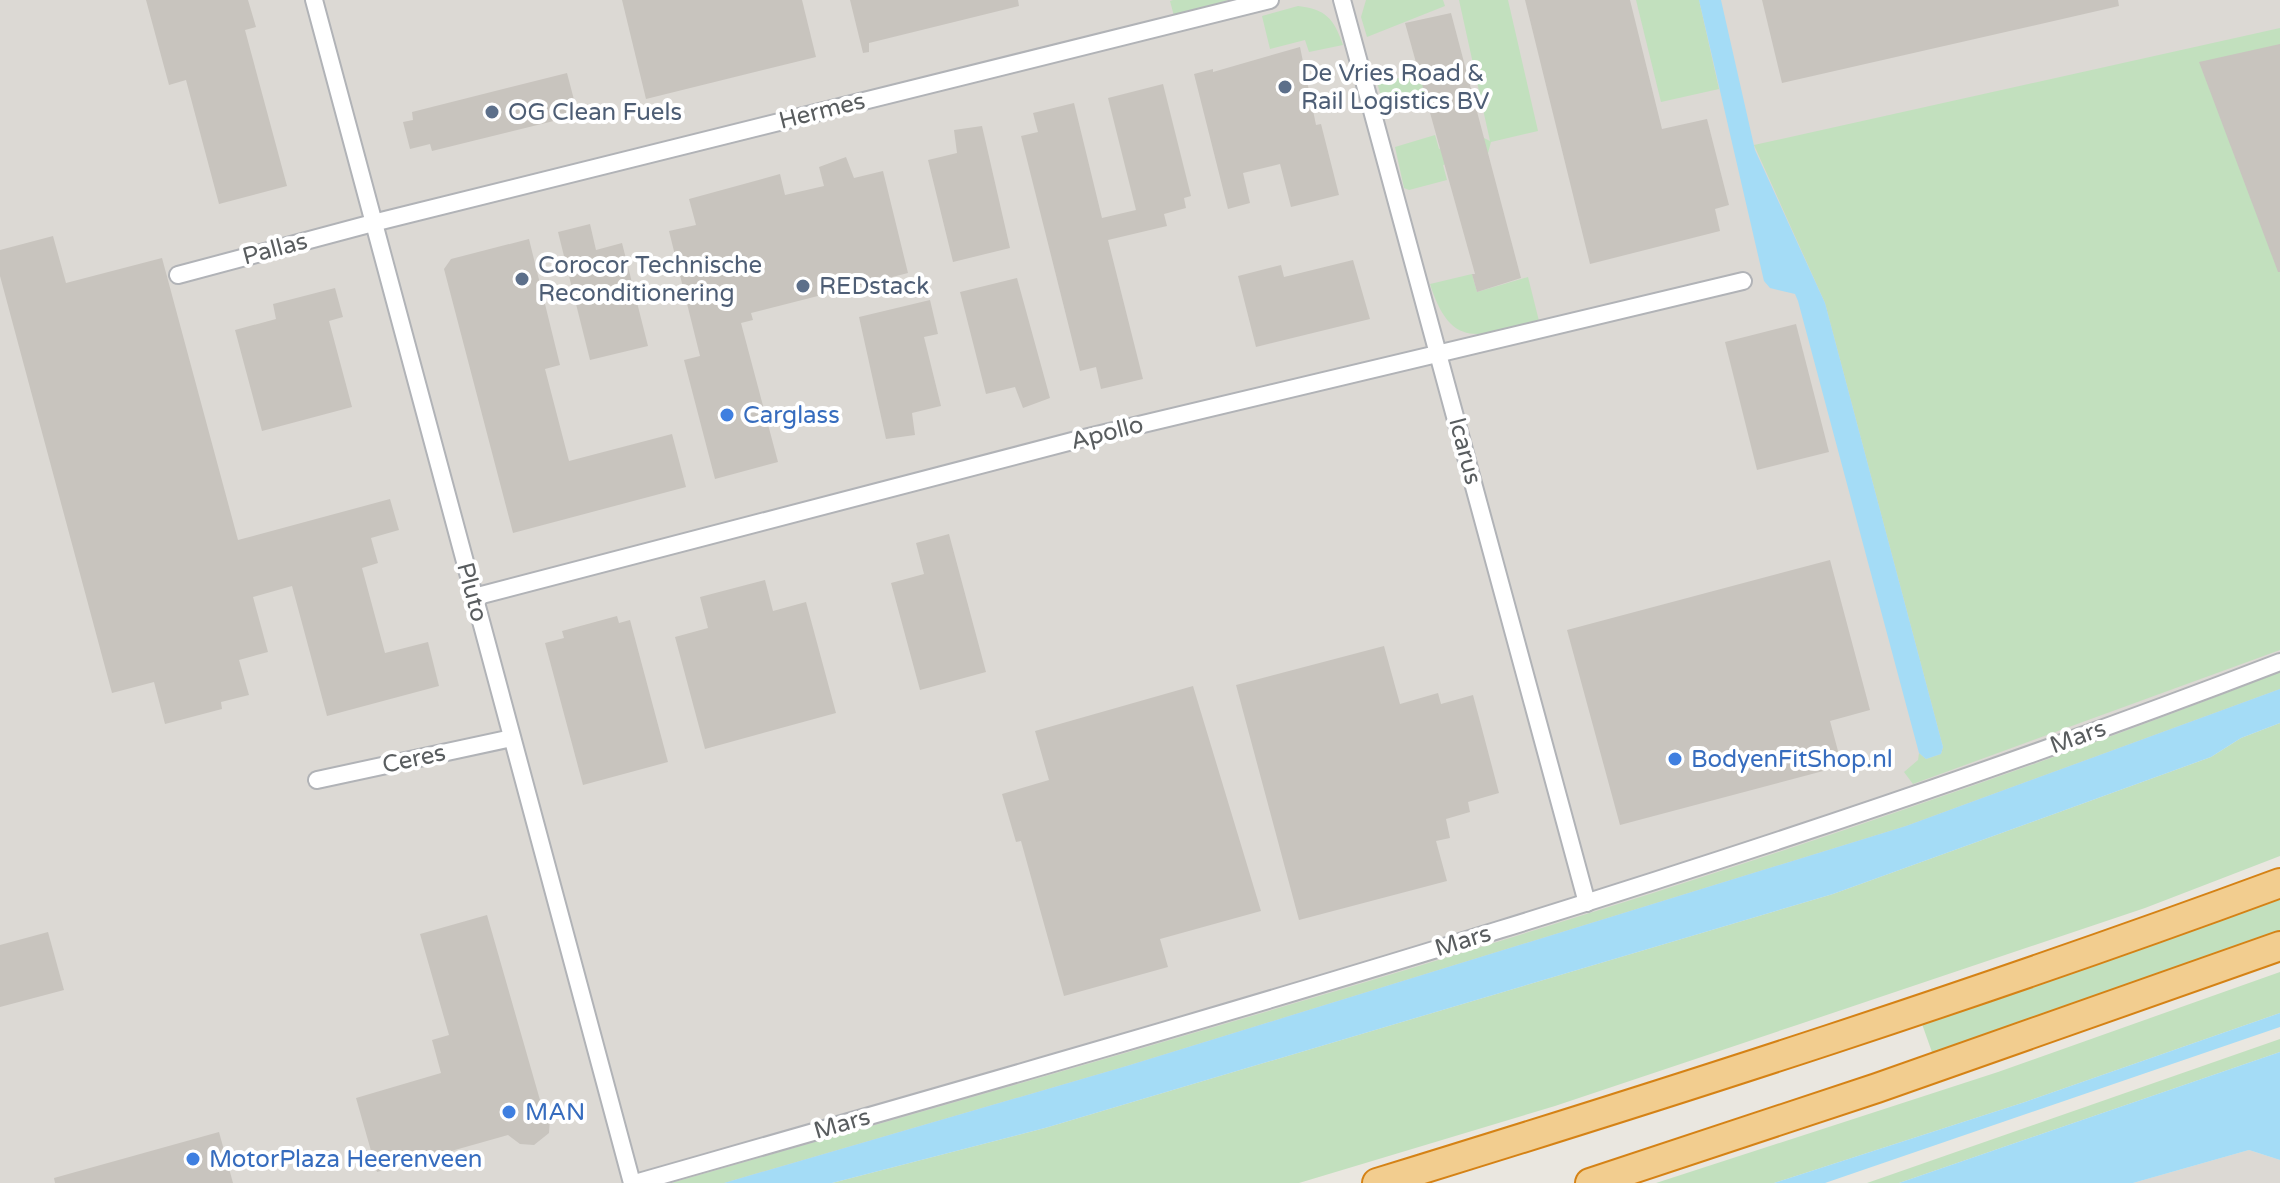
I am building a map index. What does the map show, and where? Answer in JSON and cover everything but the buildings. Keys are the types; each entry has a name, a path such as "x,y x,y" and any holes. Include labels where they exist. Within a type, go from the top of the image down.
{"highway":[{"path":"1377,1183 1697,1084 2118,943 2280,883"},
{"path":"1590,1183 1877,1088 2280,946"}],"street":[{"name":"Pluto","path":"314,0 633,1183"},
{"name":"Hermes","path":"373,223 1270,0"},
{"name":"Icarus","path":"1342,0 1587,903"},
{"name":"Pallas","path":"178,275 373,223"},
{"name":"Apollo","path":"474,597 1080,439 1743,281"},
{"name":"Mars","path":"633,1183 1261,1004 1587,903 2063,743 2280,662"},
{"name":"Ceres","path":"317,780 512,738"}],"shaded area":[{"path":"0,0 2280,0 2280,696 1836,860 780,1183 0,1183"},
{"path":"2249,1150 2280,1160 2280,1183 2133,1183"}],"green space":[{"path":"1229,0 1174,16 1170,1"},
{"path":"1366,0 1443,0 1445,6 1367,37 1361,17"},
{"path":"1459,0 1508,0 1538,131 1491,142 1488,153 1443,165 1447,180 1409,190 1404,188 1395,147 1435,135 1439,149 1484,138 1490,141"},
{"path":"1636,0 1699,0 1719,89 1661,102"},
{"path":"1298,6 1316,10 1328,17 1343,45 1309,52 1305,40 1270,49 1262,16"},
{"path":"2280,28 2280,650 1913,784 1904,772 1918,760 1919,753 1926,759 1941,754 1943,747 1825,303 1754,145"},
{"path":"1422,74 1427,94 1385,111 1377,82"},
{"path":"1472,274 1477,292 1528,277 1539,321 1485,333 1471,334 1459,330 1448,321 1430,284"},
{"path":"2280,672 2280,689 1906,826 1130,1065 724,1183 671,1183 1482,947 1884,817"},
{"path":"2280,723 2280,856 2145,908 1555,1106 1299,1183 832,1183 1045,1128 1833,894 2211,757 2241,738"},
{"path":"2280,897 2280,935 1933,1055 1922,1024"},
{"path":"2280,972 2280,1013 2025,1102 1774,1183 1656,1183 1998,1072"},
{"path":"2280,1039 2280,1052 1899,1183 1867,1183"}],"water":[{"path":"1699,0 1721,0 1755,150 1825,303 1943,747 1941,754 1926,759 1919,753 1798,301 1795,294 1770,288 1764,281"},
{"path":"2280,689 2280,723 2241,738 2211,757 1833,894 1045,1128 832,1183 724,1183 1130,1065 1906,826"},
{"path":"2280,1013 2280,1027 1825,1183 1774,1183 2025,1102"},
{"path":"2280,1052 2280,1160 2249,1150 2133,1183 1899,1183"}],"place":[{"name":"De Vries Road & Rail Logistics BV","path":"1285,87"},
{"name":"OG Clean Fuels","path":"492,112"},
{"name":"Corocor Technische Reconditionering","path":"522,279"},
{"name":"REDstack","path":"803,286"},
{"name":"Carglass","path":"727,415"},
{"name":"BodyenFitShop.nl","path":"1675,759"},
{"name":"MAN","path":"509,1112"},
{"name":"MotorPlaza Heerenveen","path":"193,1159"}]}
